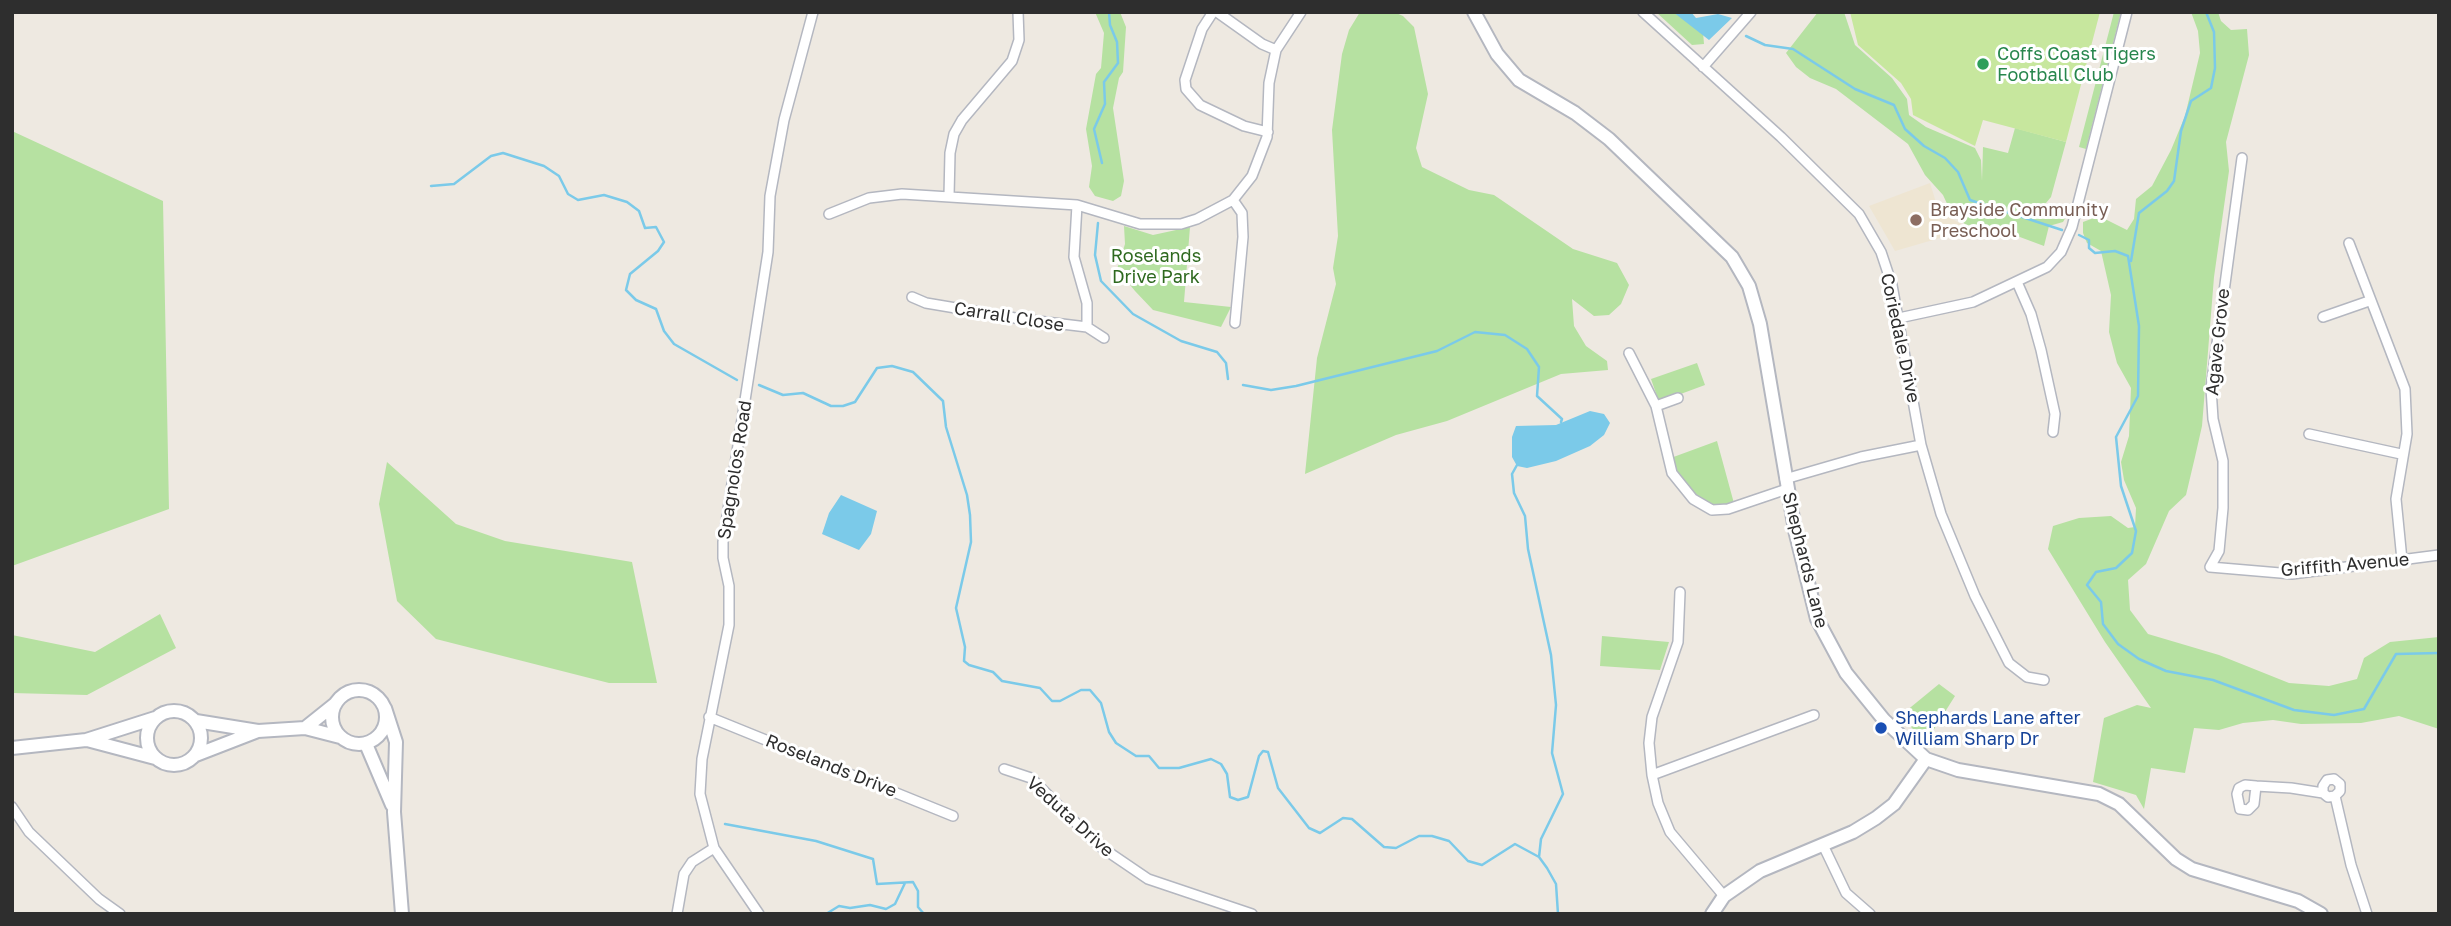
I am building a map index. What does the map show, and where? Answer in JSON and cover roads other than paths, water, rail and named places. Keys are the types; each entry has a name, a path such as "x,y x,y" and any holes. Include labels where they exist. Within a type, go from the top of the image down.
{"street":[{"name":"Spagnolos Road","path":"715,848 701,794 709,716 729,625 729,586 723,558 723,542 768,252 770,196 784,120 813,12"},
{"path":"949,196 950,153 954,134 962,120 1012,61 1019,40 1018,12"},
{"path":"1268,132 1244,126 1200,105 1186,89 1185,80 1202,29 1215,12 1262,44 1276,50"},
{"path":"829,214 869,198 902,194 1077,205 1140,224 1181,224 1215,211 1233,200 1252,176 1268,132 1269,83 1276,50 1301,12"},
{"name":"Shephards Lane","path":"1474,12 1497,54 1519,80 1575,113 1609,139 1731,257 1749,286 1760,324 1786,484 1817,619 1830,648 1884,720 1926,759 1958,770 2099,794 2119,804 2176,859 2192,869 2298,901 2321,914"},
{"name":"Coriedale Drive","path":"1643,12 1781,137 1859,214 1881,252 1899,318 1921,445 1941,513 1995,639 2009,663 2027,677 2044,680"},
{"path":"1899,318 1955,308 2017,282 2047,267 2068,240 2127,12"},
{"path":"1703,67 1747,15"},
{"name":"Agave Grove","path":"2210,567 2219,551 2223,485 2223,461 2213,419 2211,388 2242,158"},
{"path":"1233,200 1241,214 1243,237 1235,323"},
{"path":"1077,205 1073,257 1087,303 1087,327"},
{"path":"2349,243 2405,390 2407,434 2401,454 2396,499 2402,561"},
{"path":"2017,282 2031,314 2041,349 2055,414 2053,432"},
{"name":"Carrall Close","path":"912,297 926,303 1021,320 1087,327 1104,338"},
{"path":"2323,317 2369,301"},
{"path":"1629,353 1656,406 1672,472 1685,491 1705,508 1728,509 1786,484 1861,457 1921,445"},
{"path":"1656,406 1678,398"},
{"path":"2309,434 2401,454"},
{"name":"Griffith Avenue","path":"2210,567 2292,573 2439,555"},
{"path":"1680,592 1678,642 1652,717 1649,743 1652,775 1658,803 1670,832 1724,896"},
{"path":"305,728 348,692 357,690 374,694 385,708 396,741 394,812 402,914"},
{"path":"335,704 332,721 340,737"},
{"path":"12,748 86,740 172,711 181,712 196,721 258,731 305,728 340,737 357,745 366,744 381,734 386,725 385,708"},
{"path":"1652,775 1814,715"},
{"name":"Roselands Drive","path":"709,716 953,816"},
{"path":"155,758 147,742 150,725 156,718"},
{"path":"196,721 202,737 197,755"},
{"path":"86,740 155,758 172,766 190,761 197,755 258,731"},
{"path":"366,744 378,766 394,812"},
{"path":"1712,914 1724,896 1760,871 1853,832 1894,804 1926,759"},
{"name":"Veduta Drive","path":"1003,769 1031,778 1098,845 1148,878 1206,901 1252,914"},
{"path":"2256,786 2323,793 2328,797 2340,792 2340,784 2334,779 2323,786 2323,793"},
{"path":"2335,796 2351,865 2367,914"},
{"path":"12,807 29,832 99,899 120,914"},
{"path":"1823,845 1846,893 1870,914"},
{"path":"677,914 684,874 692,862 715,848 759,914"}],"water":[{"path":"1673,12 1691,12 1696,18 1718,14 1732,18 1709,40"},
{"path":"1590,411 1604,414 1610,423 1604,435 1590,446 1556,461 1527,468 1517,466 1512,457 1512,437 1516,426 1556,425"},
{"path":"841,495 877,511 871,534 859,550 822,534 829,513"}],"waterway":[{"path":"1102,163 1094,129 1105,104 1104,82 1118,63 1117,42 1110,25 1109,12"},
{"path":"2131,261 2139,213 2167,191 2174,181 2181,131 2191,101 2211,88 2215,68 2214,32 2206,12"},
{"path":"1746,36 1765,45 1793,49 1855,89 1894,105 1905,129 1924,146 1945,158 1958,172 1970,200 2062,230"},
{"path":"431,186 454,184 491,156 503,153 544,166 559,176 568,194 578,200 604,195 627,202 639,211 645,228 656,227 664,242 658,251 630,274 626,290 636,300 656,309 664,331 674,344 737,380"},
{"path":"1098,223 1095,255 1101,281 1133,314 1181,341 1217,352 1226,363 1228,379"},
{"path":"2079,235 2089,240 2089,248 2095,253 2115,251 2128,256 2139,326 2138,396 2116,437 2121,486 2136,531 2132,553 2116,568 2096,572 2087,585 2101,602 2103,624 2118,644 2139,659 2166,671 2213,680 2294,710 2334,715 2364,709 2396,654 2439,653"},
{"path":"1243,385 1271,390 1296,386 1437,351 1475,332 1505,335 1527,349 1539,367 1537,396 1562,419 1561,422"},
{"path":"759,385 783,395 803,393 831,406 843,406 855,402 877,368 892,366 913,372 943,401 946,427 967,495 970,515 971,542 956,608 965,647 964,661 969,665 993,672 1002,681 1040,688 1052,701 1060,701 1081,690 1090,690 1101,703 1109,732 1116,743 1136,756 1149,756 1159,768 1179,768 1211,759 1221,764 1227,774 1230,797 1238,800 1248,797 1259,756 1263,751 1268,752 1278,788 1309,828 1320,833 1343,818 1352,819 1384,847 1396,848 1419,836 1432,836 1449,841 1468,861 1482,865 1515,844 1539,857 1547,868 1556,884 1558,914"},
{"path":"1517,465 1512,474 1514,493 1525,516 1528,549 1551,655 1556,705 1552,753 1563,794 1541,839 1539,857"},
{"path":"725,824 816,841 873,859 877,884 913,882 918,891 918,907 924,914"},
{"path":"826,914 839,906 850,908 870,905 886,909 895,904 905,883"}],"place":[{"name":"Coffs Coast Tigers Football Club","path":"1983,64"},
{"name":"Brayside Community Preschool","path":"1916,220"},
{"name":"Shephards Lane after William Sharp Dr","path":"1881,728"}],"park label":[{"name":"Roselands Drive Park","path":"1156,266"}]}
